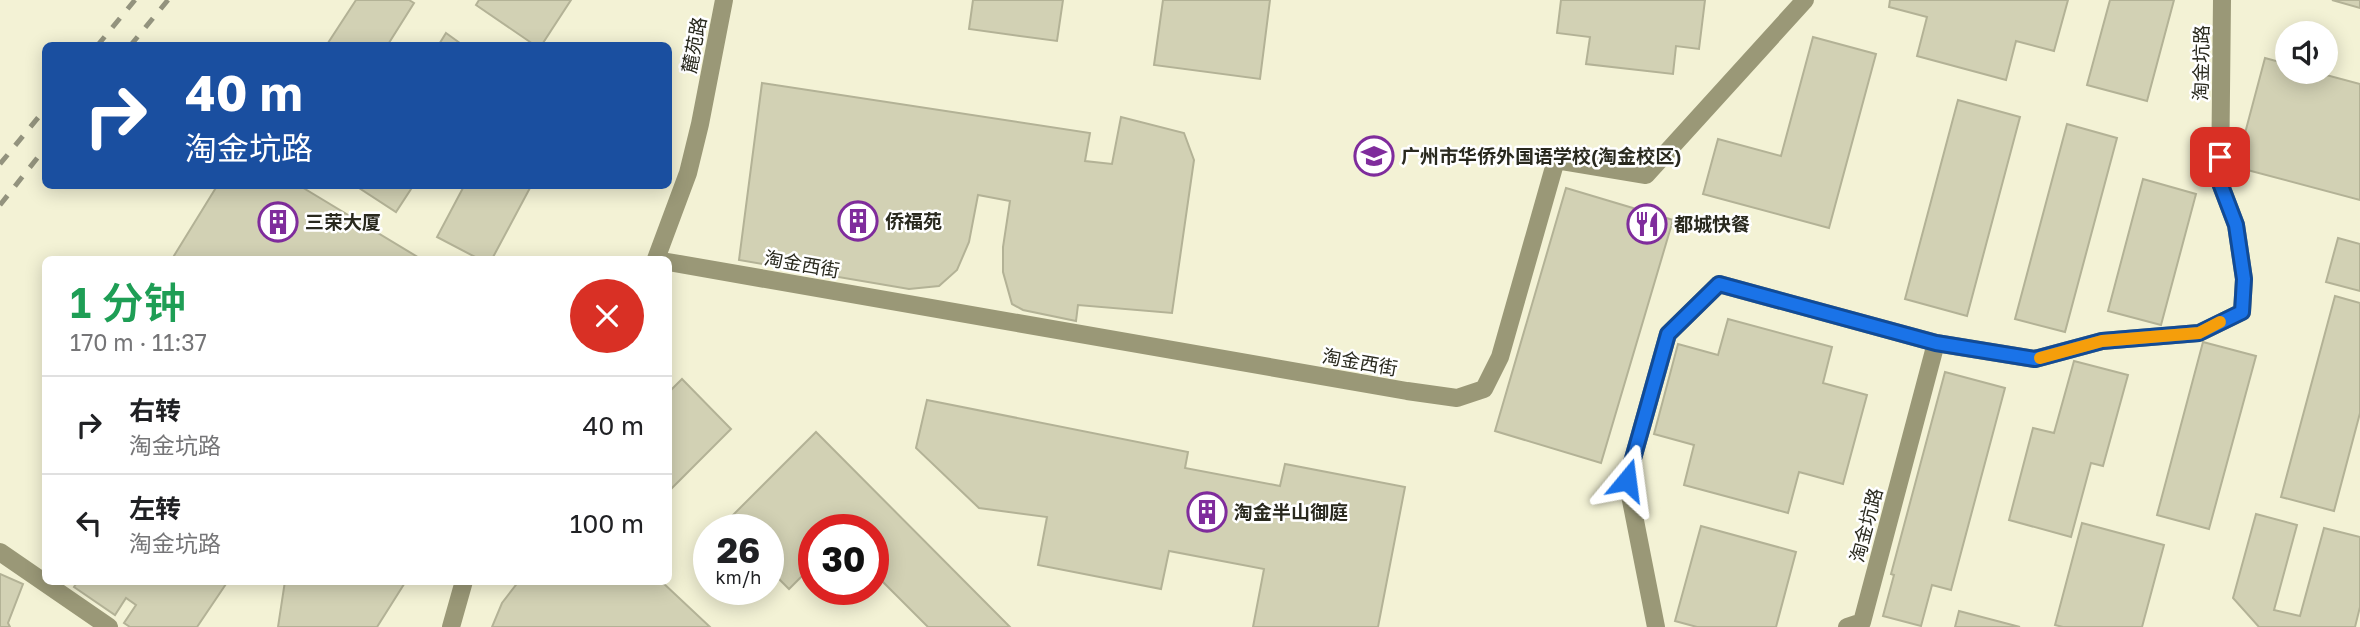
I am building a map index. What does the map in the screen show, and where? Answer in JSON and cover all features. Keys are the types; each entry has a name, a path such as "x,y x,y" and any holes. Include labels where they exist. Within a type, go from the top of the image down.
{"street":[{"name":"麓苑路","path":"657,256 688,173 724,0"},
{"name":"淘金西街","path":"672,263 1457,398 1484,389 1500,357 1556,160 1646,175 1805,0"},
{"name":"淘金坑路","path":"1656,627 1627,480 1668,334 1719,284 1936,343 2035,359 2102,341 2199,333 2242,312 2244,279 2236,225 2220,183 2222,0"},
{"name":"淘金坑路","path":"1847,627 1861,622 1936,343"},
{"path":"0,552 42,581"},
{"path":"48,585 108,627"},
{"path":"451,627 463,585"}],"building":[{"path":"356,0 409,0 414,3 390,42 329,42"},
{"path":"479,0 571,0 544,42 530,42 476,5"},
{"path":"973,0 1063,0 1057,41 969,29"},
{"path":"1163,0 1270,0 1260,79 1154,65"},
{"path":"1561,0 1705,0 1699,49 1676,46 1673,74 1586,64 1590,37 1557,33"},
{"path":"1890,0 2068,0 2054,51 2016,41 2006,80 1917,56 1927,17 1889,7"},
{"path":"2110,0 2174,0 2147,101 2087,85"},
{"path":"2332,0 2360,0 2360,8"},
{"path":"446,33 458,42 440,42"},
{"path":"1813,37 1876,54 1829,228 1703,194 1718,139 1781,156"},
{"path":"2265,58 2275,61 2275,84 2338,84 2338,78 2360,84 2360,200 2236,167"},
{"name":"侨福苑","path":"762,83 1090,133 1085,161 1112,164 1121,117 1184,133 1194,160 1172,313 1078,305 1076,321 1023,310 1012,304 1003,272 1003,247 1010,201 978,195 969,242 957,270 939,286 909,289 739,260"},
{"path":"1958,100 2020,117 1967,316 1905,299"},
{"path":"2067,124 2117,138 2065,332 2015,319"},
{"path":"2143,179 2196,194 2161,325 2108,311"},
{"path":"1566,188 1673,220 1601,463 1495,431"},
{"name":"三荣大厦","path":"215,189 305,189 416,256 174,256"},
{"path":"361,189 411,189 396,212"},
{"path":"462,189 529,189 494,256 473,256 437,237"},
{"path":"2338,238 2360,244 2360,291 2326,282"},
{"path":"2335,296 2360,303 2360,413 2334,511 2281,497"},
{"path":"1728,319 1832,347 1823,383 1867,395 1843,484 1799,472 1788,513 1684,485 1694,445 1654,434 1678,344 1718,355"},
{"path":"2203,342 2256,356 2209,529 2157,515"},
{"path":"2074,361 2128,375 2103,466 2091,463 2071,537 2009,520 2033,428 2054,433"},
{"path":"1945,372 2005,388 1951,590 1932,585 1921,626 1883,616 1894,575 1891,574"},
{"path":"682,379 731,429 672,488 672,389"},
{"name":"淘金半山御庭","path":"927,400 1188,452 1185,468 1280,486 1285,464 1405,487 1378,627 1253,627 1264,569 1169,551 1161,589 1038,565 1047,517 979,508 916,448"},
{"path":"816,432 1010,627 928,627 889,588 889,514 798,514 798,580 789,589 784,584 784,514 734,514"},
{"path":"2256,514 2297,525 2274,610 2300,616 2324,528 2360,537 2360,607 2355,627 2259,627 2233,598"},
{"path":"2082,523 2164,545 2142,627 2055,625"},
{"path":"1701,526 1796,552 1776,627 1697,627 1675,621"},
{"path":"0,574 23,584 8,623 10,627 0,627"},
{"path":"225,585 197,627 130,627 124,623 136,605 126,598 115,615 74,587"},
{"path":"284,585 403,585 377,627 278,627"},
{"path":"516,585 665,585 710,627 492,627 502,603"},
{"path":"1959,611 2020,627 1955,627"}],"railway":[{"path":"100,42 135,0"},
{"path":"133,42 168,0"},
{"path":"0,164 42,113"},
{"path":"0,205 42,152"}],"slow traffic":[{"path":"2040,358 2102,341 2199,333 2220,322"}],"place":[{"name":"广州市华侨外国语学校(淘金校区)","path":"1374,156"},
{"name":"侨福苑","path":"858,221"},
{"name":"三荣大厦","path":"278,222"},
{"name":"都城快餐","path":"1647,224"},
{"name":"淘金半山御庭","path":"1207,512"}],"route":[{"path":"1627,480 1668,334 1719,284 1936,343 2035,359 2102,341 2199,333 2242,312 2244,279 2236,225 2220,183 2220,157"}]}
